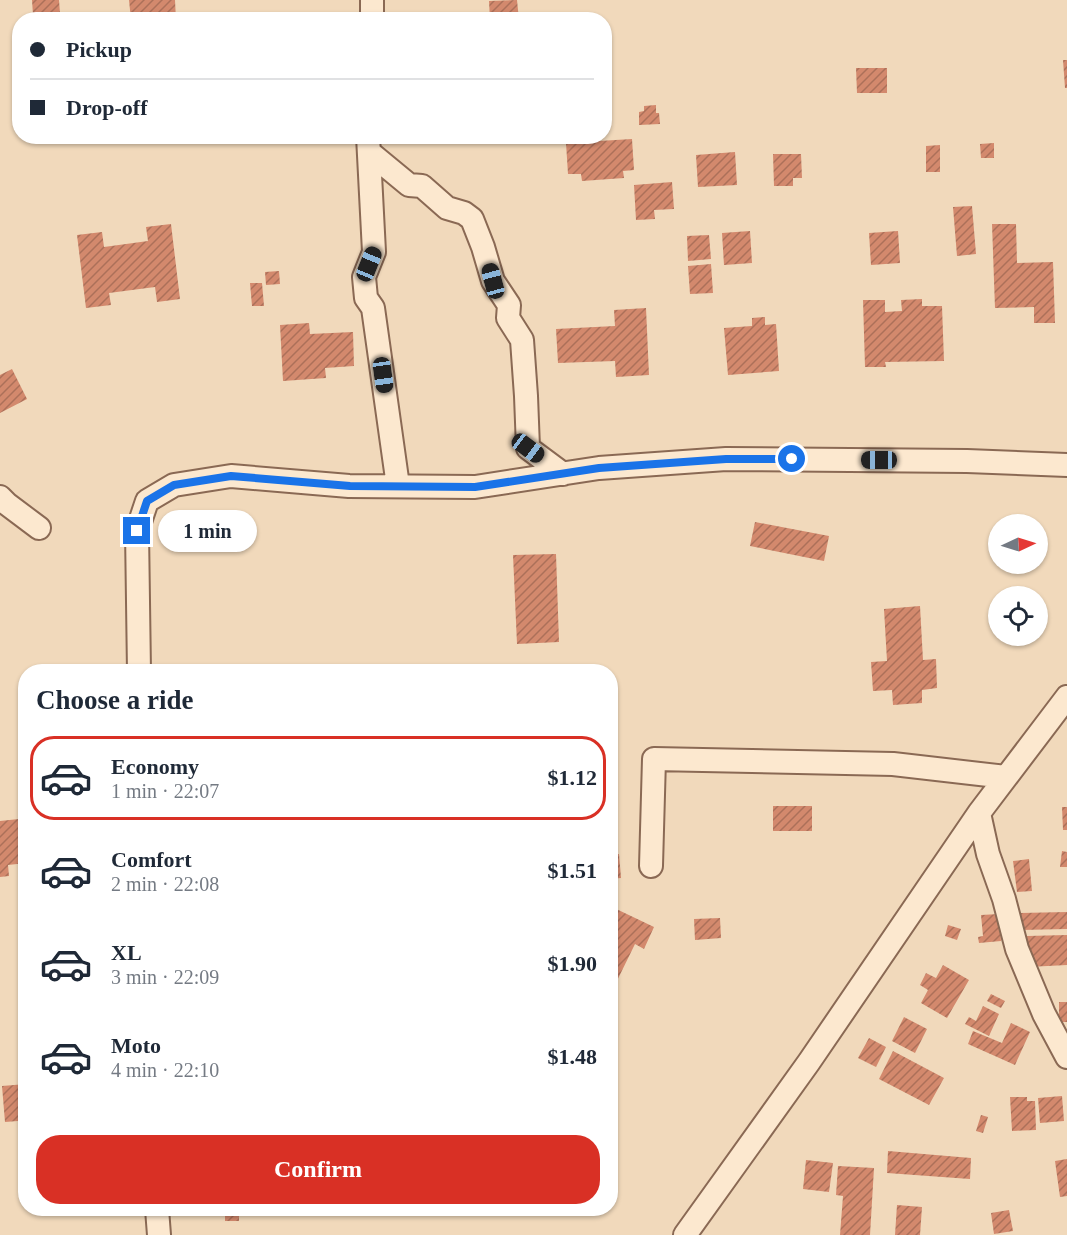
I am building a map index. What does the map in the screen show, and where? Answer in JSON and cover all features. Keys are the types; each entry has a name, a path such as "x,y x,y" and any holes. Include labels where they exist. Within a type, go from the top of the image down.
{"street":[{"path":"368,144 408,185 422,186 447,208 464,213 472,219 493,281 509,305 508,318 522,340 528,448 563,474"},
{"path":"368,144 374,252 364,277 366,298 373,308 398,486"},
{"path":"139,664 137,531 147,501 174,485 231,476 350,486 475,487 599,468 726,459 967,460 1067,465"},
{"path":"0,497 39,528"},
{"path":"685,1235 809,1062 979,813 1067,697"},
{"path":"651,866 654,759 893,764 1006,777"},
{"path":"979,813 988,854 1004,899 1017,949 1044,1014 1067,1058"},
{"path":"158,1216 159,1235"}],"building":[{"path":"32,0 59,0 60,12 33,12"},
{"path":"129,0 175,0 176,12 130,12"},
{"path":"517,0 518,12 490,12 489,1"},
{"path":"1063,60 1067,60 1067,88 1065,88"},
{"path":"856,68 887,68 887,93 857,93"},
{"path":"656,105 660,124 639,125 639,112 644,111 644,106"},
{"path":"632,139 634,170 623,171 624,178 582,181 581,174 568,174 566,144 612,144 612,140"},
{"path":"994,143 994,158 981,158 980,144"},
{"path":"940,145 940,172 926,172 926,146"},
{"path":"735,152 737,185 698,187 696,155"},
{"path":"773,154 801,154 802,178 793,178 793,186 774,186"},
{"path":"672,182 674,209 654,210 655,219 636,220 634,185"},
{"path":"972,206 976,254 957,256 953,207"},
{"path":"171,224 180,299 157,302 155,287 109,293 111,305 86,308 77,235 102,232 104,247 148,241 146,227"},
{"path":"992,224 1016,224 1017,263 1053,262 1055,323 1034,323 1034,307 995,308"},
{"path":"750,231 752,263 724,265 722,233"},
{"path":"898,231 900,263 871,265 869,233"},
{"path":"709,235 711,259 688,261 687,236"},
{"path":"711,264 713,293 690,294 688,266"},
{"path":"279,271 280,284 266,285 265,272"},
{"path":"250,283 262,283 264,306 252,306"},
{"path":"922,299 922,306 942,306 944,361 885,362 886,367 865,367 863,300 885,300 885,312 902,311 901,300"},
{"path":"646,308 649,375 616,377 615,361 558,363 556,329 615,326 614,310"},
{"path":"765,317 765,325 776,324 779,371 728,375 724,328 752,326 752,318"},
{"path":"309,323 310,334 353,332 354,366 325,368 326,378 283,381 280,325"},
{"path":"12,369 27,399 0,413 0,375"},
{"path":"755,522 829,536 824,561 750,546"},
{"path":"556,554 559,642 517,644 513,555"},
{"path":"920,606 923,660 936,659 937,688 922,690 922,703 893,705 892,690 873,691 871,662 887,661 884,609"},
{"path":"773,806 812,806 812,831 773,831"},
{"path":"1062,807 1067,807 1067,830 1063,830"},
{"path":"18,819 18,864 8,865 9,876 0,877 0,821"},
{"path":"1062,851 1067,852 1067,867 1060,867"},
{"path":"618,854 621,878 618,878"},
{"path":"1029,859 1032,891 1017,892 1013,861"},
{"path":"618,910 654,927 644,949 635,944 618,979"},
{"path":"1067,912 1067,929 1021,930 1020,913"},
{"path":"999,914 1001,941 979,943 978,937 983,936 981,915"},
{"path":"720,918 721,938 695,940 694,919"},
{"path":"948,925 961,929 957,940 945,936"},
{"path":"1067,935 1067,965 1028,967 1027,936"},
{"path":"943,965 969,980 947,1018 921,1003 928,990 920,985 926,973 936,978"},
{"path":"991,994 1005,1001 1001,1008 987,1001"},
{"path":"1059,1002 1067,1002 1067,1022 1059,1022"},
{"path":"983,1006 999,1014 989,1036 965,1024 969,1017 976,1021"},
{"path":"904,1017 927,1029 915,1053 892,1041"},
{"path":"1011,1023 1030,1032 1015,1065 968,1044 973,1031 1002,1043"},
{"path":"869,1038 886,1047 876,1067 858,1058"},
{"path":"893,1051 944,1078 929,1105 879,1079"},
{"path":"18,1085 18,1121 5,1122 2,1086"},
{"path":"1062,1096 1064,1121 1040,1123 1038,1098"},
{"path":"1010,1097 1027,1097 1027,1101 1035,1101 1036,1130 1012,1131"},
{"path":"981,1115 988,1117 983,1133 976,1131"},
{"path":"888,1151 971,1158 970,1179 887,1173"},
{"path":"1067,1159 1067,1196 1060,1197 1055,1161"},
{"path":"806,1160 833,1163 829,1192 803,1189"},
{"path":"838,1166 874,1168 870,1235 840,1235 843,1196 836,1195"},
{"path":"897,1205 922,1207 920,1235 895,1235"},
{"path":"1009,1210 1013,1231 994,1234 991,1213"},
{"path":"225,1216 239,1216 239,1221 225,1221"}],"route":[{"path":"137,531 147,501 174,485 231,476 350,486 475,487 599,468 726,459 792,459"}]}
